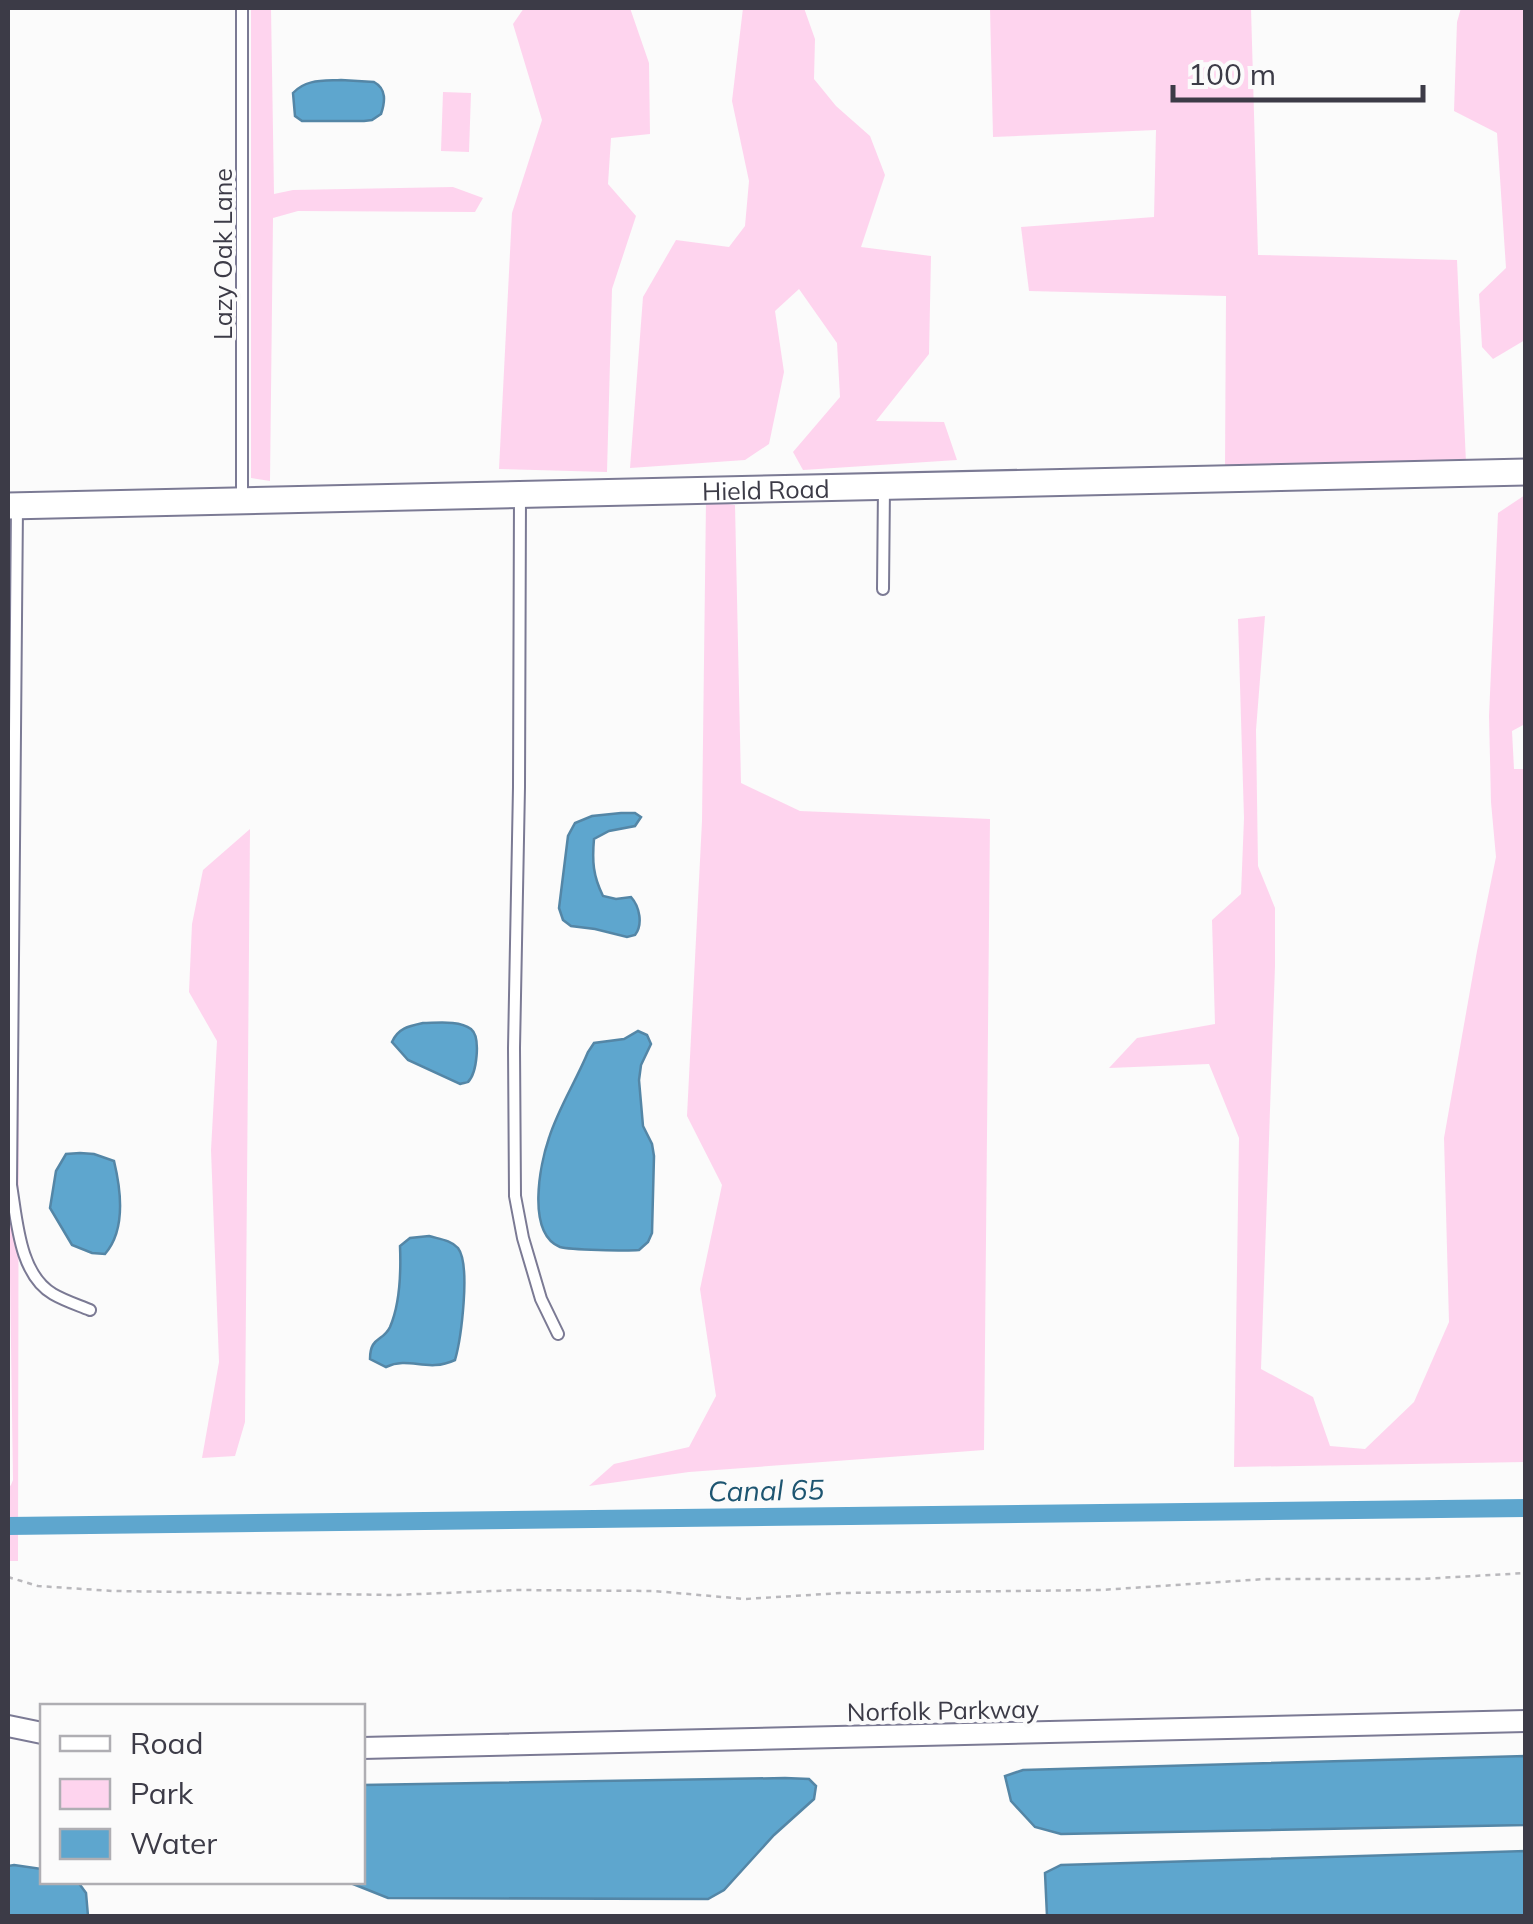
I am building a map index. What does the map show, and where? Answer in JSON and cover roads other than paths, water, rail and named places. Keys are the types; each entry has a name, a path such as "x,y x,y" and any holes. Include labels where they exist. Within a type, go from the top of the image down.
{"street":[{"name":"Hield Road","path":"12,506 1526,472"},
{"name":"Norfolk Parkway","path":"365,1748 1526,1722"},
{"path":"8,1726 40,1733"}],"lane":[{"name":"Lazy Oak Lane","path":"242,8 242,500"},
{"path":"883,589 884,486"},
{"path":"520,494 515,1196 537,1284 558,1334"},
{"path":"12,506 12,1185 18,1225 32,1273 50,1292 90,1310"}],"water":[{"path":"341,80 378,85 384,96 381,114 364,121 302,121 295,116 293,93 298,88"},
{"path":"621,813 641,817 635,826 609,831 594,839 593,861 603,896 631,897 637,906 639,926 635,935 627,937 571,926 563,920 559,908 568,836 575,823 592,816"},
{"path":"423,1023 454,1023 471,1029 477,1055 468,1082 460,1084 408,1060 392,1042 401,1031"},
{"path":"638,1031 647,1035 651,1044 639,1080 643,1126 654,1156 652,1233 639,1250 560,1247 543,1228 538,1197 545,1150 553,1127 594,1043 624,1039"},
{"path":"80,1153 114,1161 120,1197 119,1222 105,1254 72,1245 50,1208 56,1171 66,1154"},
{"path":"429,1236 452,1243 462,1257 464,1302 455,1360 436,1365 403,1363 386,1367 370,1359 374,1343 387,1332 393,1318 400,1246 410,1238"},
{"path":"1525,1756 1525,1825 1061,1834 1035,1827 1011,1801 1005,1776 1023,1770"},
{"path":"785,1778 809,1779 816,1786 814,1799 774,1835 724,1890 708,1899 388,1898 353,1884 365,1884 365,1785"},
{"path":"1525,1851 1525,1916 1047,1916 1045,1873 1061,1865"},
{"path":"8,1866 40,1869 40,1884 79,1884 86,1893 88,1916 8,1916"}],"waterway":[{"name":"Canal 65","path":"8,1526 1526,1508"}]}
